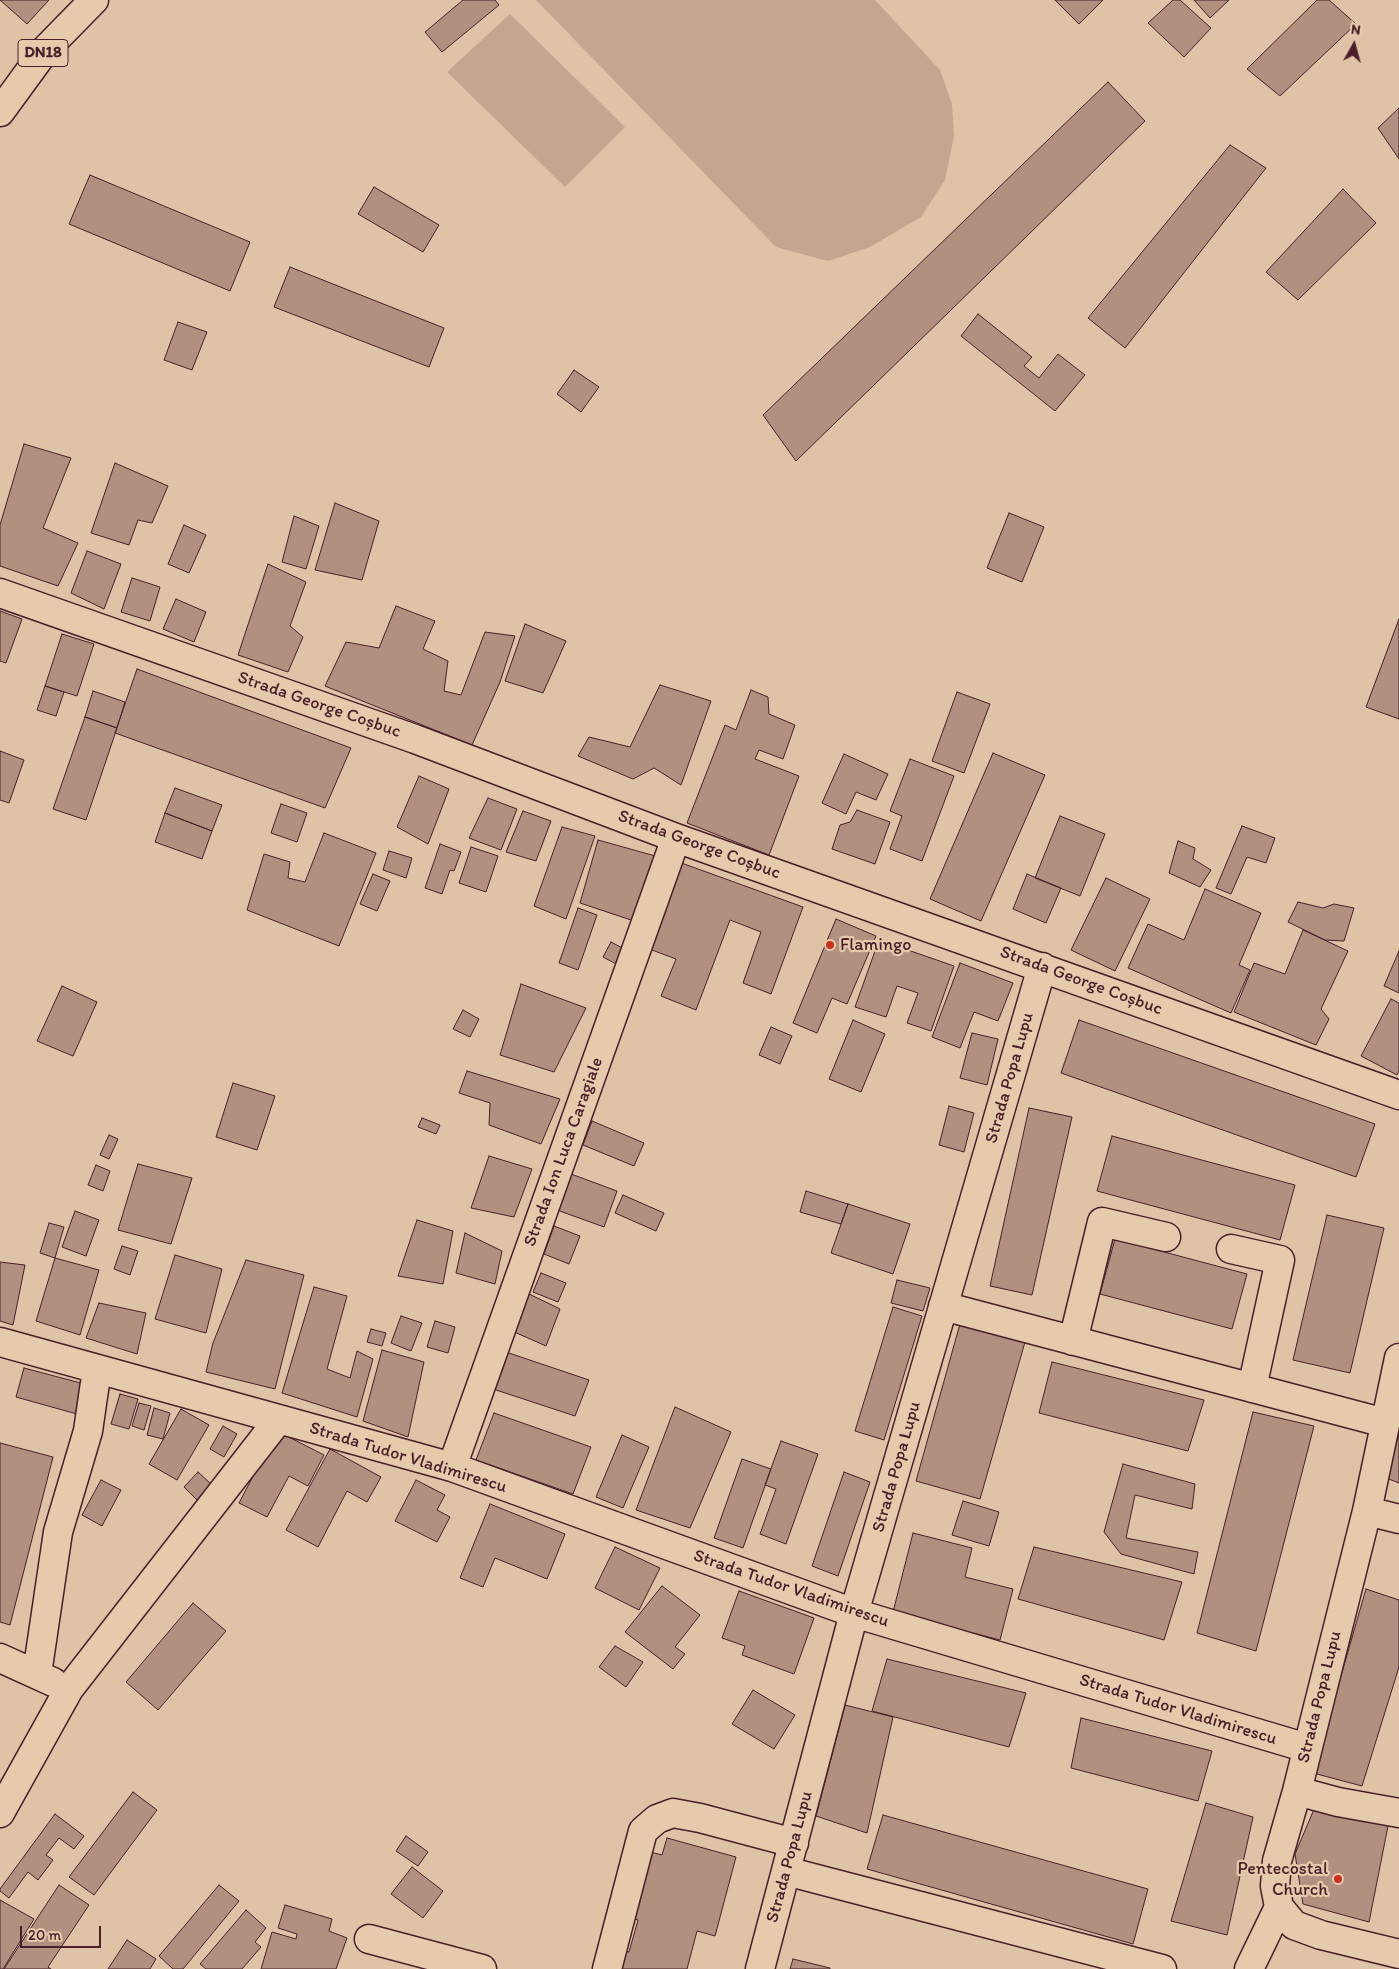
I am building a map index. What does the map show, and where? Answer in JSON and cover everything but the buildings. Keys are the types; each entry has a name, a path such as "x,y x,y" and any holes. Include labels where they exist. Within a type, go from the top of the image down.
{"street":[{"name":"DN18","path":"0,112 46,49 94,0"},
{"name":"Strada George Coșbuc","path":"0,593 415,739 676,838 1399,1095"},
{"name":"Strada Ion Luca Caragiale","path":"452,1467 676,838"},
{"name":"Strada Popa Lupu","path":"760,1969 854,1613 1042,967"},
{"path":"1073,1340 1102,1222 1166,1237"},
{"path":"1230,1250 1280,1260 1252,1388"},
{"path":"943,1306 1385,1423"},
{"name":"Strada Tudor Vladimirescu","path":"0,1342 452,1467 854,1613 1307,1748"},
{"name":"Strada Popa Lupu","path":"1279,1906 1275,1886 1277,1861 1297,1791 1367,1511 1399,1358"},
{"path":"37,1674 58,1532 88,1431 97,1369"},
{"path":"0,1813 69,1689 279,1420"},
{"path":"1367,1511 1399,1519"},
{"path":"0,1658 69,1689"},
{"path":"1297,1791 1338,1802 1399,1813"},
{"path":"606,1969 643,1831 657,1819 673,1813 700,1818 794,1843"},
{"path":"786,1871 1162,1969"},
{"path":"1249,1969 1279,1906 1294,1925 1321,1935 1399,1954"},
{"path":"369,1939 482,1969"}],"shaded area":[{"path":"536,0 875,0 940,70 952,104 954,136 945,180 921,217 870,247 828,261 776,247"},
{"path":"510,14 625,127 565,187 447,72"}],"place":[{"name":"Flamingo","path":"830,945"},
{"name":"Pentecostal Church","path":"1338,1879"}]}
